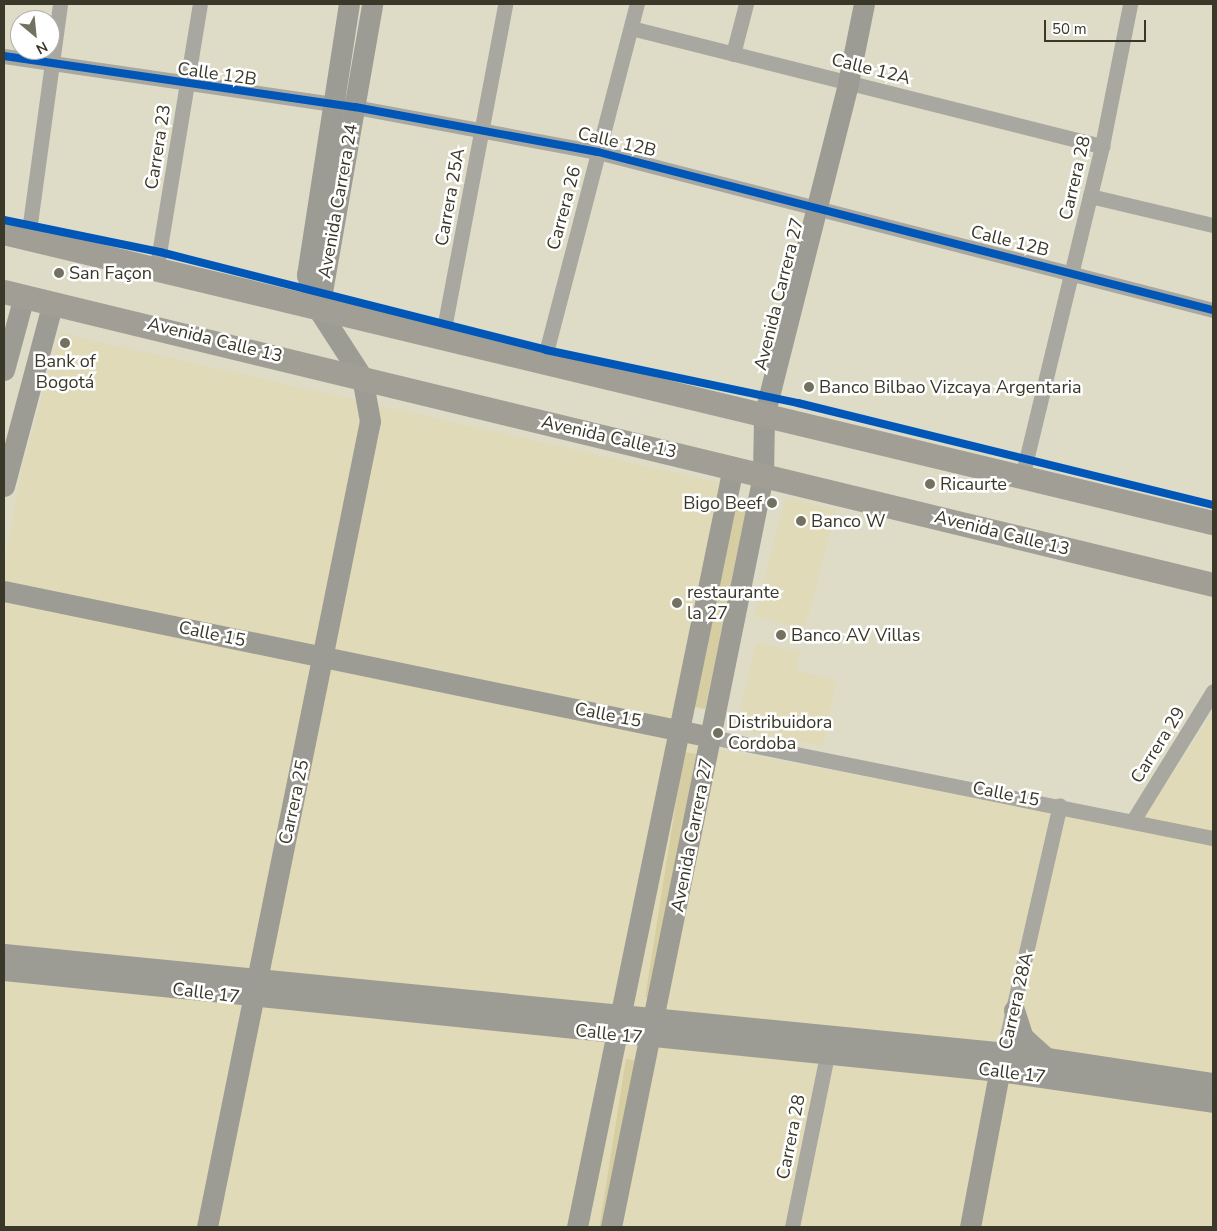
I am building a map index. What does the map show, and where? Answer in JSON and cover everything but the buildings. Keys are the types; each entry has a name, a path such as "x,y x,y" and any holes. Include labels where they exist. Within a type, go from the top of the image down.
{"main road":[{"path":"4,232 157,266 318,309 442,339 545,357 764,416 1213,523"},
{"name":"Avenida Calle 13","path":"14,294 1213,585"}],"street":[{"path":"28,238 60,4"},
{"name":"Carrera 23","path":"157,266 200,4"},
{"name":"Avenida Carrera 24","path":"349,4 306,257 307,275 318,309 362,377"},
{"name":"Avenida Carrera 24","path":"318,309 372,4"},
{"name":"Carrera 25A","path":"442,339 504,4"},
{"name":"Carrera 26","path":"545,357 637,4"},
{"path":"733,54 746,4"},
{"name":"Avenida Carrera 27","path":"611,1227 655,1029 763,475 764,416 848,83 864,4"},
{"name":"Carrera 28","path":"1022,477 1102,146 1130,4"},
{"name":"Calle 12A","path":"631,28 1102,146"},
{"name":"Calle 12B","path":"4,56 187,85 355,107 598,152 1213,310"},
{"path":"1090,196 1213,225"},
{"path":"4,370 14,294"},
{"path":"4,486 6,464 53,302"},
{"name":"Carrera 25","path":"208,1227 370,421 362,377"},
{"name":"Avenida Carrera 27","path":"577,1227 624,1013 733,467"},
{"name":"Calle 15","path":"4,591 711,737 1134,820 1213,838"},
{"name":"Carrera 29","path":"1134,820 1213,691"},
{"name":"Carrera 28A","path":"970,1227 1001,1062 1060,805"},
{"name":"Calle 17","path":"4,954 619,1035 655,1029 1001,1062 1213,1102"},
{"name":"Calle 17","path":"4,970 624,1013 655,1029 827,1055 1001,1062 1047,1058 1213,1084"},
{"path":"1014,1010 1023,1037 1047,1058"},
{"name":"Carrera 28","path":"792,1227 827,1055"}],"shaded area":[{"path":"60,333 720,483 669,740 1137,828 1213,712 1213,1227 4,1227 4,566 22,468"},
{"path":"736,497 750,500 705,709 692,706"},
{"path":"786,497 836,510 804,629 754,616"},
{"path":"756,643 800,652 796,670 836,681 823,746 736,729"},
{"path":"684,752 697,754 658,999 645,997"},
{"path":"626,1059 638,1061 612,1227 599,1227"}],"cycle path":[{"path":"4,56 355,107 598,152 1213,310"},
{"path":"4,220 160,252 546,350 798,403 1213,505"}],"place":[{"name":"San Façon","path":"59,273"},
{"name":"Bank of Bogotá","path":"65,343"},
{"name":"Banco Bilbao Vizcaya Argentaria","path":"809,387"},
{"name":"Ricaurte","path":"930,484"},
{"name":"Bigo Beef","path":"772,503"},
{"name":"Banco W","path":"801,521"},
{"name":"restaurante la 27","path":"677,603"},
{"name":"Banco AV Villas","path":"781,635"},
{"name":"Distribuidora Cordoba","path":"718,733"}]}
